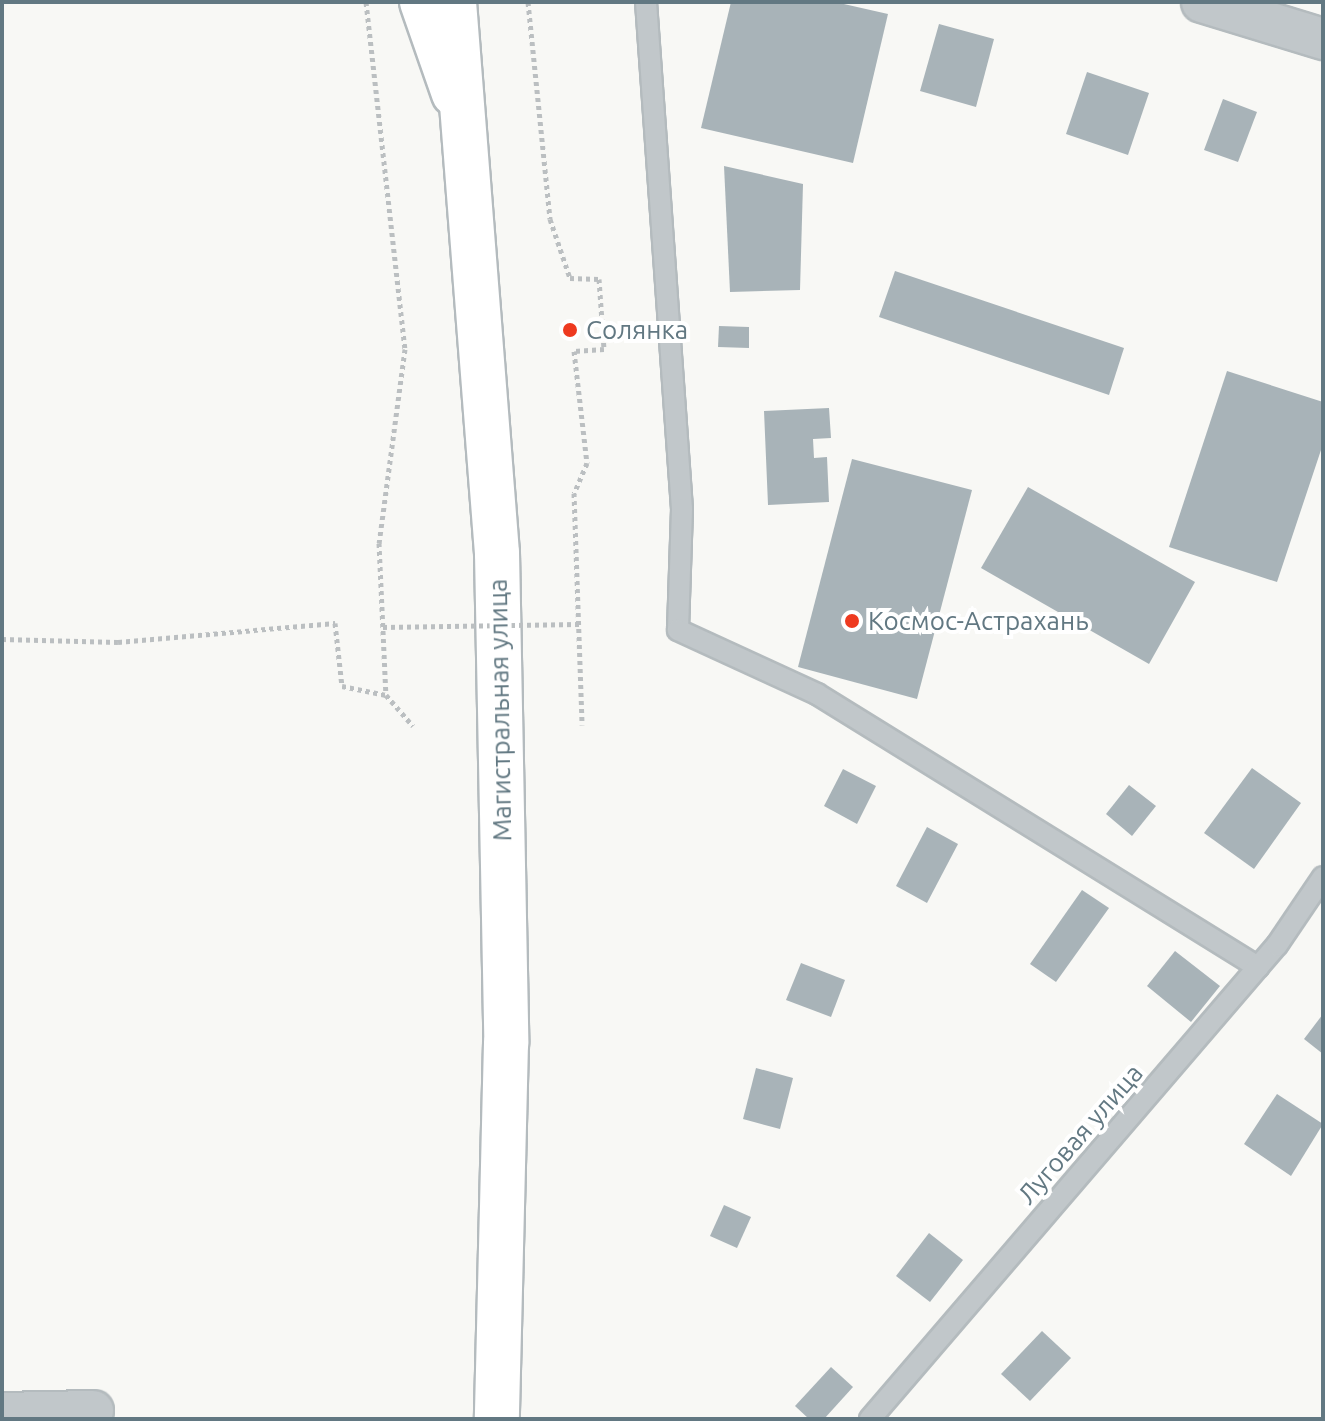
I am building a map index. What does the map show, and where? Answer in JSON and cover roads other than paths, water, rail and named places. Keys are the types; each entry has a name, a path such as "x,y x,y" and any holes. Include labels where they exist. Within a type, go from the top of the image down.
{"main road":[{"path":"422,2 459,110"},
{"name":"Магистральная улица","path":"454,2 459,110 497,553 506,1043 497,1419"}],"street":[{"path":"1202,2 1323,39"},
{"path":"2,1413 50,1415 93,1411"}],"lane":[{"path":"646,2 682,509 678,630 817,694 1258,967"},
{"name":"Луговая улица","path":"870,1419 1258,967 1323,877"}],"place":[{"name":"Солянка","path":"570,330"},
{"name":"Космос-Астрахань","path":"852,621"}]}
